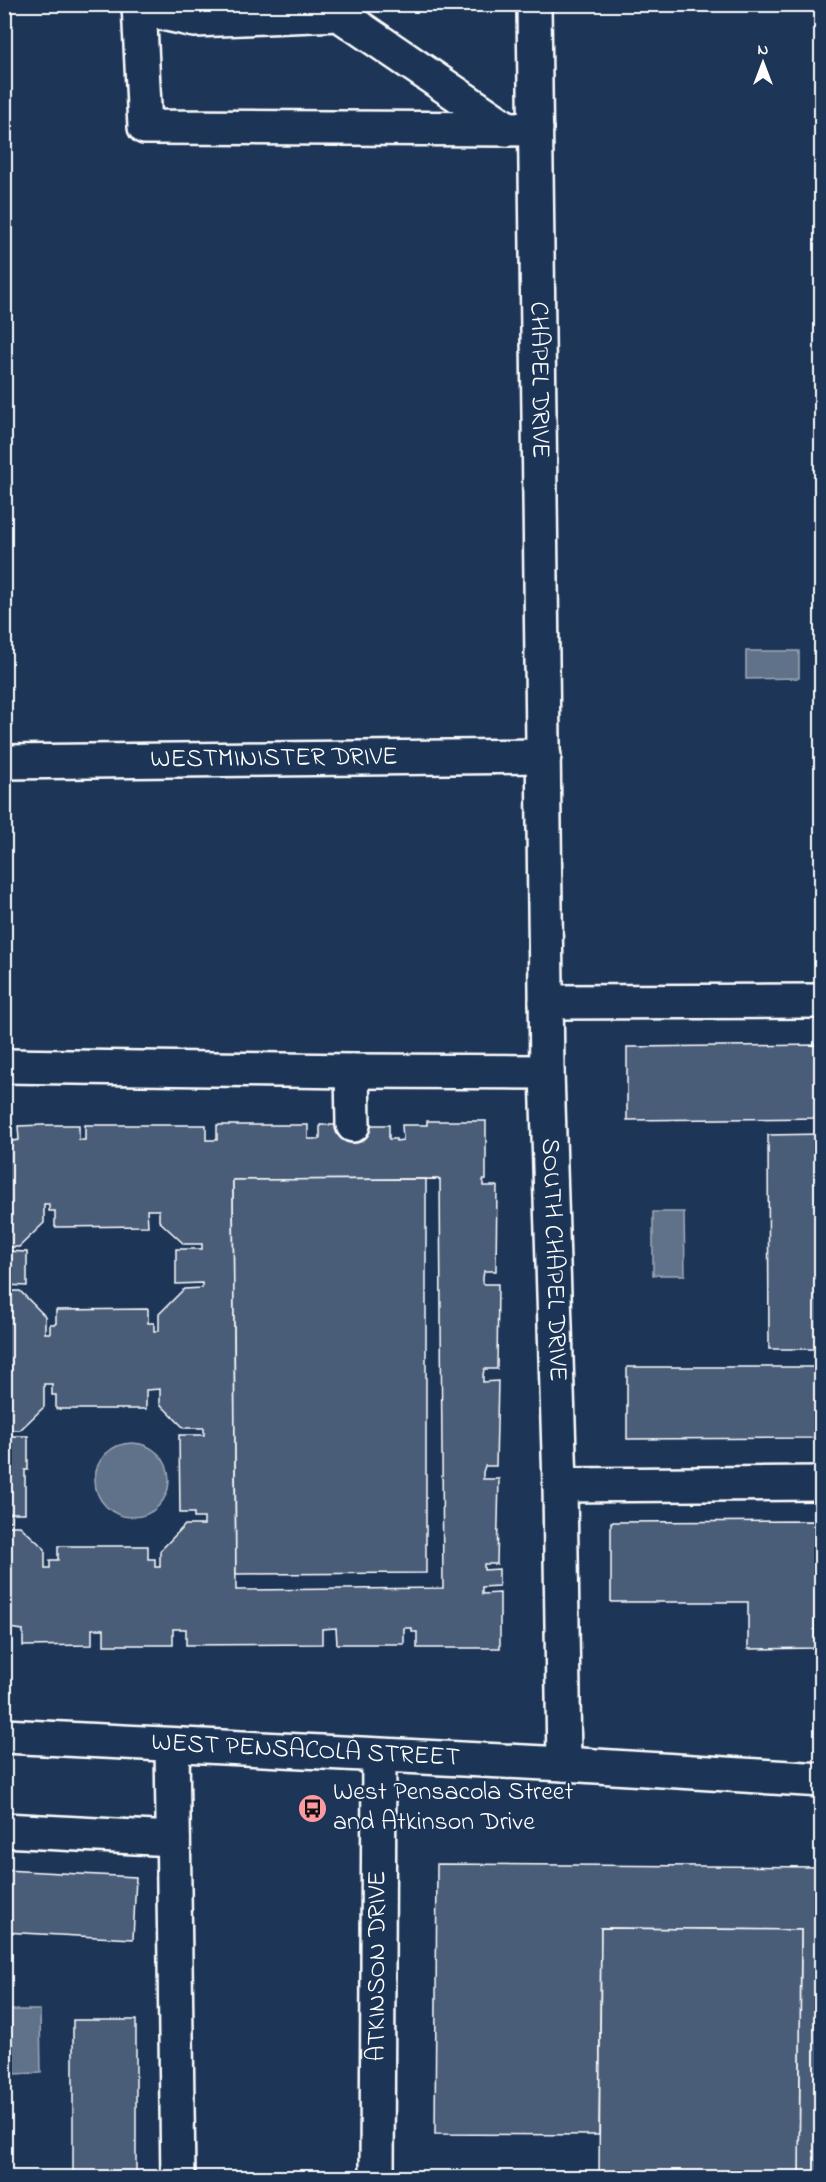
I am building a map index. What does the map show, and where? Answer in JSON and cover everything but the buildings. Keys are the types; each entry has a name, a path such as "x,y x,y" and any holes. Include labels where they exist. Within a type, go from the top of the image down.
{"street":[{"name":"CHAPEL DRIVE","path":"534,4 522,129 544,756"},
{"path":"139,6 194,20 339,14 522,129 145,127 139,6"},
{"name":"WESTMINISTER DRIVE","path":"4,762 544,756"},
{"name":"SOUTH CHAPEL DRIVE","path":"544,756 546,1072 560,1485 564,1764"},
{"path":"546,1002 822,1001"},
{"path":"4,1066 546,1072"},
{"path":"352,1071 353,1125"},
{"path":"560,1485 822,1483"},
{"name":"WEST PENSACOLA STREET","path":"4,1736 564,1764 822,1780"},
{"path":"172,1745 178,2178"},
{"name":"ATKINSON DRIVE","path":"377,2178 379,1756"},
{"path":"4,1830 173,1839"}],"water":[{"path":"746,651 799,651 799,678 746,679"},
{"path":"653,1212 684,1212 685,1275 653,1275"},
{"path":"132,1443 146,1446 158,1454 166,1466 169,1480 166,1494 158,1506 146,1514 132,1517 118,1514 106,1506 98,1494 95,1480 98,1466 106,1454 118,1446"},
{"path":"10,2010 40,2010 41,2073 12,2074"}],"place":[{"name":"West Pensacola Street and Atkinson Drive","path":"312,1808"}]}
